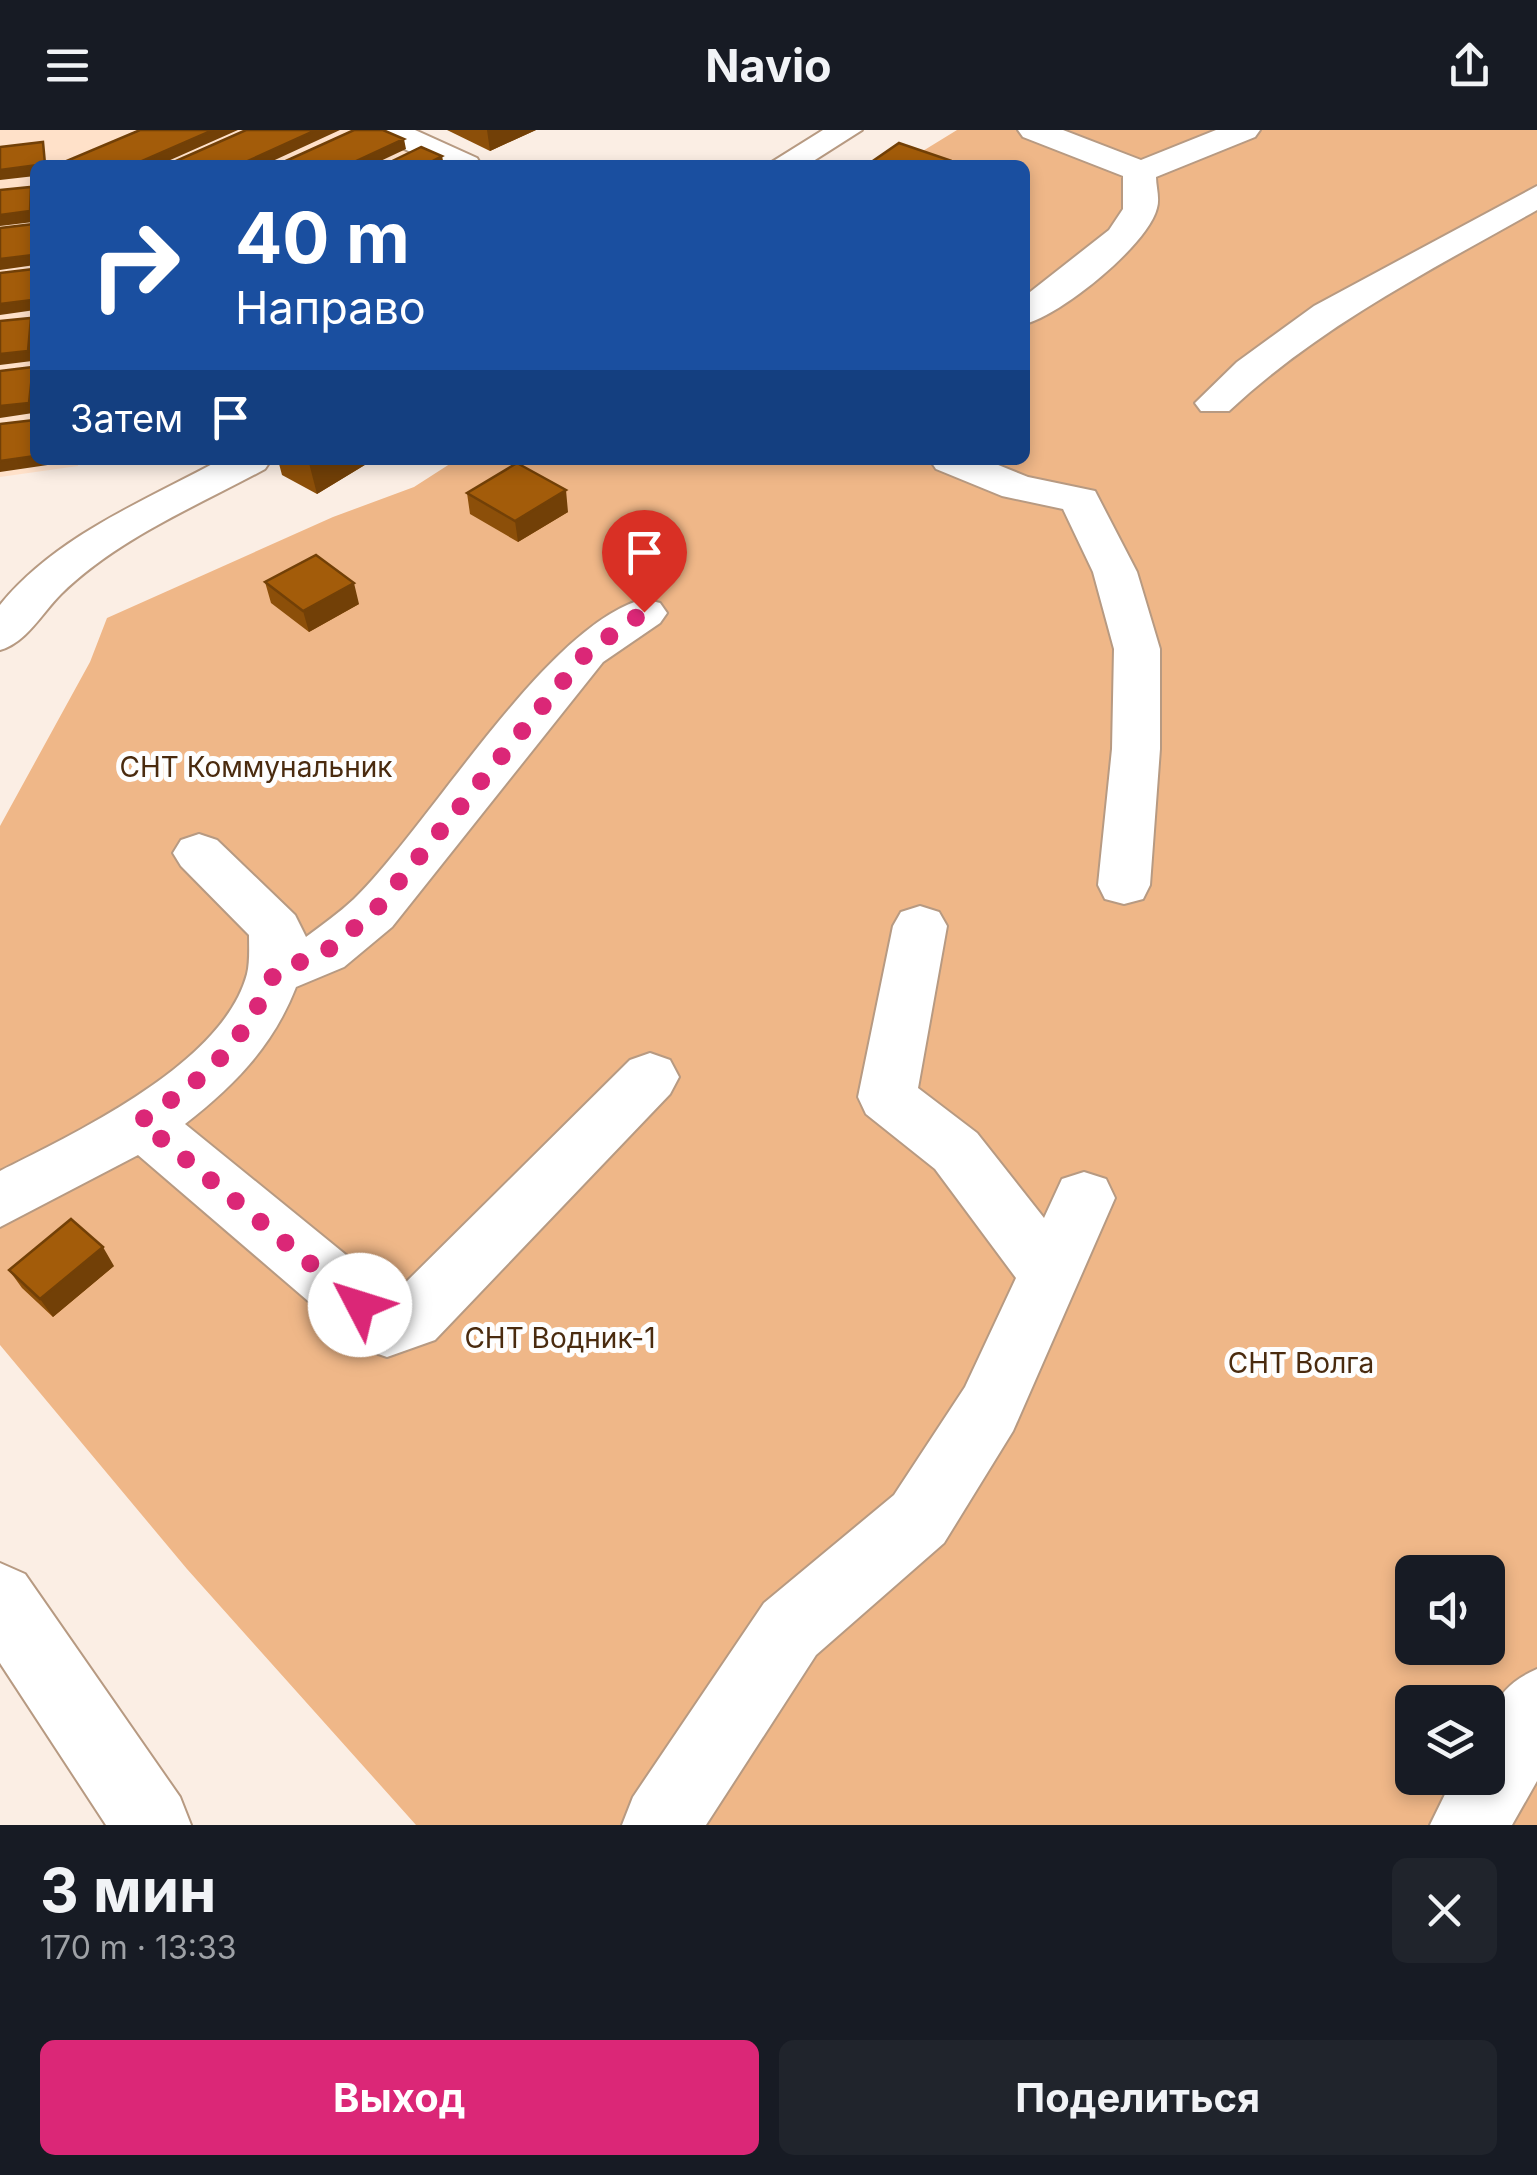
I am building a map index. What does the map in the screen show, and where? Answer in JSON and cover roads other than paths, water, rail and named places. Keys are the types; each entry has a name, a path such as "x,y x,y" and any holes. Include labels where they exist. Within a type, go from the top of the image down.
{"street":[{"path":"389,130 454,160"},
{"path":"792,160 846,130"},
{"path":"1034,130 1141,171 1244,130"},
{"path":"1030,309 1130,228 1142,206 1137,183 1141,171"},
{"path":"1215,403 1256,362 1301,330 1537,196"},
{"path":"1,633 36,590 79,556 242,465"},
{"path":"962,465 1017,487 1080,500 1115,572 1137,649 1136,748 1124,886"},
{"path":"275,972 325,952 373,913 587,652 644,612"},
{"path":"0,1201 200,1082 250,1026 275,972 276,930 198,853"},
{"path":"920,926 887,1097 956,1151 1050,1274"},
{"path":"140,1121 387,1328 412,1319 650,1077"},
{"path":"661,1825 790,1629 920,1519 988,1409 1084,1198"},
{"path":"0,1599 152,1825"},
{"path":"1470,1825 1537,1707"}],"park label":[{"name":"СНТ Коммунальник","path":"256,767"},
{"name":"СНТ Водник-1","path":"560,1338"},
{"name":"СНТ Волга","path":"1301,1363"}]}
